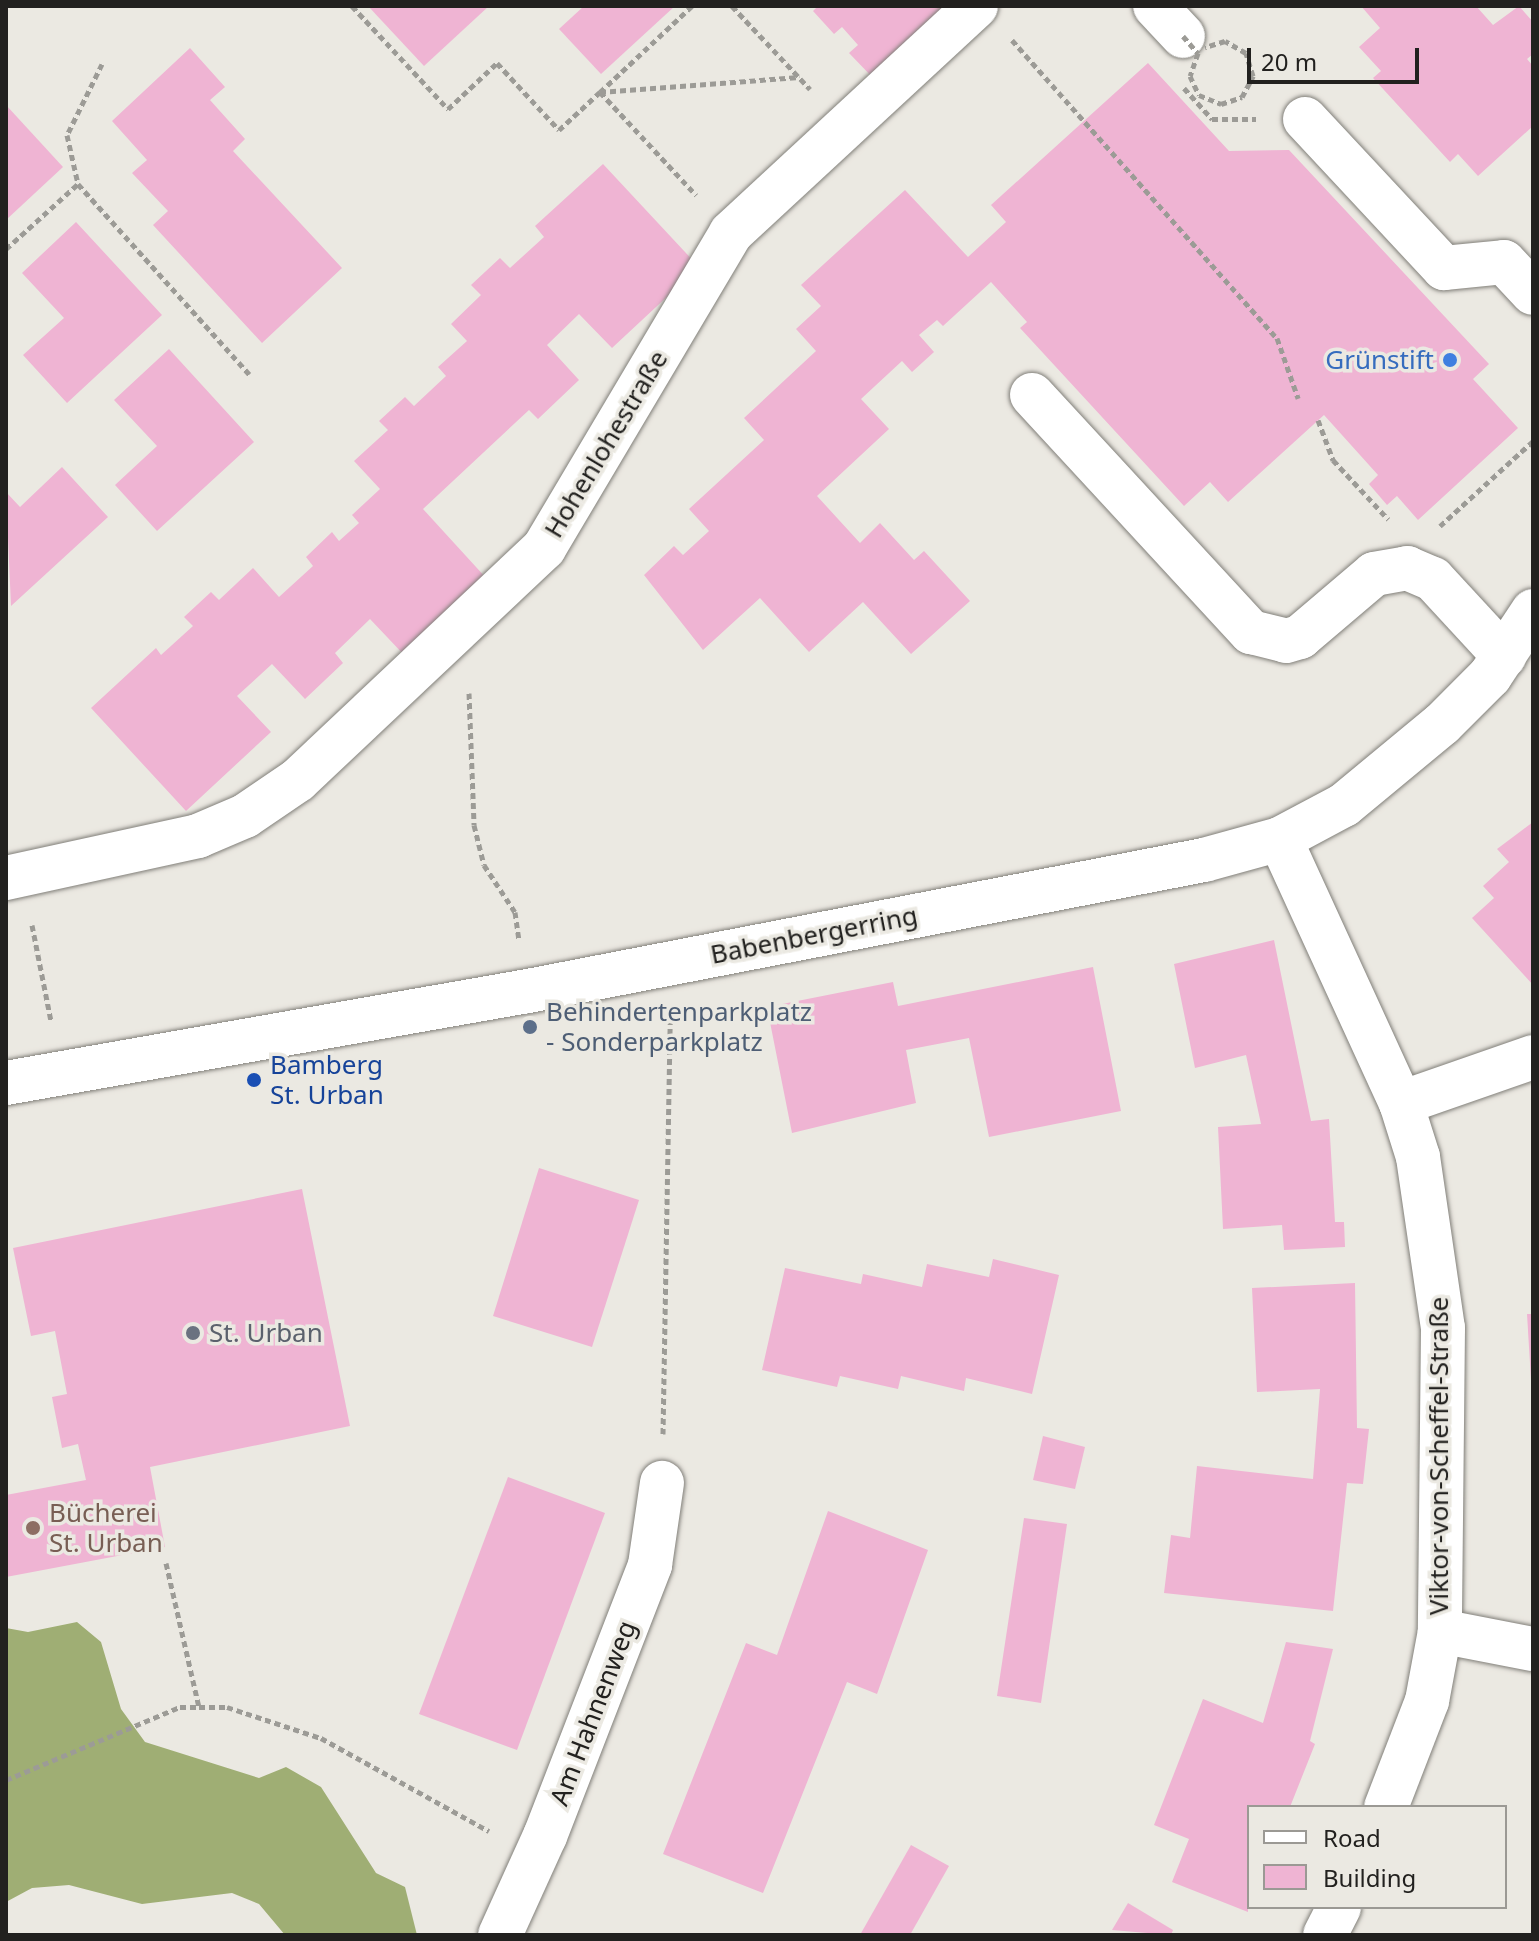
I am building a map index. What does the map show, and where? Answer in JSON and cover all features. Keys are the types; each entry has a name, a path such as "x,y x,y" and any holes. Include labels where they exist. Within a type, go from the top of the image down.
{"street":[{"name":"Hohenlohestraße","path":"14,875 198,836 245,816 298,780 544,548 731,233 843,126 990,18"},
{"path":"1305,119 1444,268 1504,262 1533,293"},
{"path":"1032,395 1251,632 1286,641 1300,637 1374,574 1407,568 1433,579 1504,656"},
{"name":"Babenbergerring","path":"6,1083 528,991 1204,860 1280,839 1344,805 1402,760 1490,676 1533,611"},
{"name":"Viktor-von-Scheffel-Straße","path":"1280,839 1401,1103 1418,1157 1443,1328 1440,1631 1427,1701 1387,1805"},
{"path":"1401,1103 1533,1057"},
{"name":"Am Hahnenweg","path":"500,1935 535,1858 650,1565 662,1483"},
{"path":"1440,1631 1533,1649"},
{"path":"1325,1935 1338,1909"}],"path":[{"path":"352,6 448,109 497,63 559,130 692,6"},
{"path":"732,6 843,126"},
{"path":"990,18 1277,338 1298,398"},
{"path":"1225,41 1246,53 1253,76 1242,97 1221,104 1199,95 1190,76 1198,53 1179,46 1225,41"},
{"path":"1179,46 1212,119 1305,119"},
{"path":"102,64 67,135 78,184 249,374"},
{"path":"600,92 799,77"},
{"path":"600,92 731,233"},
{"path":"6,249 78,184"},
{"path":"1318,420 1333,460 1395,526"},
{"path":"1428,538 1533,441"},
{"path":"475,612 467,716 474,825 484,865 515,912"},
{"path":"14,875 61,1072"},
{"path":"664,1413 669,1059"},
{"path":"166,1563 199,1707"},
{"path":"6,1780 180,1707 227,1707 321,1738 535,1858"}],"green space":[{"path":"77,1622 101,1642 121,1709 145,1742 259,1778 286,1767 321,1787 376,1873 405,1887 417,1935 285,1935 259,1904 232,1893 142,1904 69,1885 32,1888 6,1902 6,1628 28,1632"}],"building":[{"path":"368,6 489,6 424,66"},
{"path":"584,6 675,6 601,74 559,29"},
{"path":"818,6 955,6 875,80 849,53 858,45 842,27 834,34 813,11"},
{"path":"1361,6 1476,6 1493,25 1519,6 1533,22 1533,54 1527,59 1533,66 1533,126 1478,176 1458,154 1450,162 1373,78 1381,71 1359,47 1380,28"},
{"path":"190,48 225,87 210,100 245,139 233,151 342,268 262,343 153,225 168,211 132,173 147,160 112,121"},
{"path":"1148,63 1229,151 1289,150 1489,364 1473,379 1518,428 1418,520 1397,496 1387,505 1369,484 1378,475 1324,415 1228,502 1210,482 1184,506 1020,328 1027,322 991,282 943,326 937,320 919,335 934,352 912,372 902,361 861,399 889,429 817,496 860,543 880,523 914,560 924,551 970,601 911,654 863,602 809,652 760,598 703,650 644,575 674,546 683,555 709,531 689,509 764,440 744,418 816,351 796,329 821,306 801,285 905,190 968,257 1006,222 991,205"},
{"path":"6,105 63,167 6,220"},
{"path":"603,164 699,267 612,348 579,314 547,345 579,380 538,419 529,410 423,509 487,579 405,656 370,619 335,653 343,663 305,699 272,664 237,696 271,732 186,811 91,708 156,648 161,655 193,626 184,617 211,592 219,600 253,568 279,597 313,566 306,557 332,532 339,541 359,523 352,515 380,489 354,461 388,430 379,421 405,397 414,406 446,376 438,367 467,341 451,324 481,295 471,285 500,258 510,268 544,237 535,226"},
{"path":"76,222 162,315 67,403 23,355 64,318 22,273"},
{"path":"169,349 254,442 157,531 115,485 157,446 114,400"},
{"path":"62,467 108,517 11,606 6,492 20,507"},
{"path":"1533,822 1533,985 1472,918 1494,898 1483,886 1509,862 1497,849"},
{"path":"1274,940 1311,1121 1329,1119 1335,1222 1344,1222 1345,1247 1284,1250 1282,1225 1223,1229 1218,1127 1261,1124 1246,1055 1195,1068 1174,964"},
{"path":"1093,967 1121,1111 989,1137 969,1038 906,1050 916,1103 792,1133 767,1007 893,982 898,1006"},
{"path":"539,1168 639,1200 592,1347 493,1316"},
{"name":"St. Urban","path":"302,1189 350,1426 150,1467 165,1547 6,1577 6,1495 86,1480 78,1444 62,1448 52,1397 67,1394 55,1331 31,1336 13,1248"},
{"path":"993,1259 1059,1275 1032,1394 966,1378 964,1391 901,1376 898,1389 840,1376 837,1387 762,1370 785,1268 861,1284 863,1274 922,1287 927,1264 989,1277"},
{"path":"1355,1283 1357,1428 1369,1429 1363,1484 1347,1483 1333,1611 1164,1593 1171,1535 1190,1538 1197,1466 1313,1479 1320,1389 1257,1392 1252,1288"},
{"path":"1527,1314 1533,1314 1533,1380 1531,1380"},
{"path":"1043,1436 1085,1447 1075,1489 1033,1480"},
{"path":"508,1477 605,1513 517,1750 419,1714"},
{"path":"828,1511 928,1550 877,1694 847,1682 763,1893 663,1854 746,1643 777,1655"},
{"path":"1024,1518 1067,1524 1041,1703 997,1696"},
{"path":"1286,1642 1333,1649 1310,1741 1315,1744 1291,1805 1247,1805 1248,1912 1172,1882 1189,1839 1154,1825 1203,1699 1263,1723"},
{"path":"911,1845 949,1866 910,1935 860,1935"},
{"path":"1128,1903 1173,1930 1171,1935 1112,1930"}],"place":[{"name":"Grünstift","path":"1450,360"},
{"name":"Behindertenparkplatz - Sonderparkplatz","path":"530,1027"},
{"name":"Bamberg St. Urban","path":"254,1080"},
{"name":"St. Urban","path":"193,1333"},
{"name":"Bücherei St. Urban","path":"33,1528"}]}
